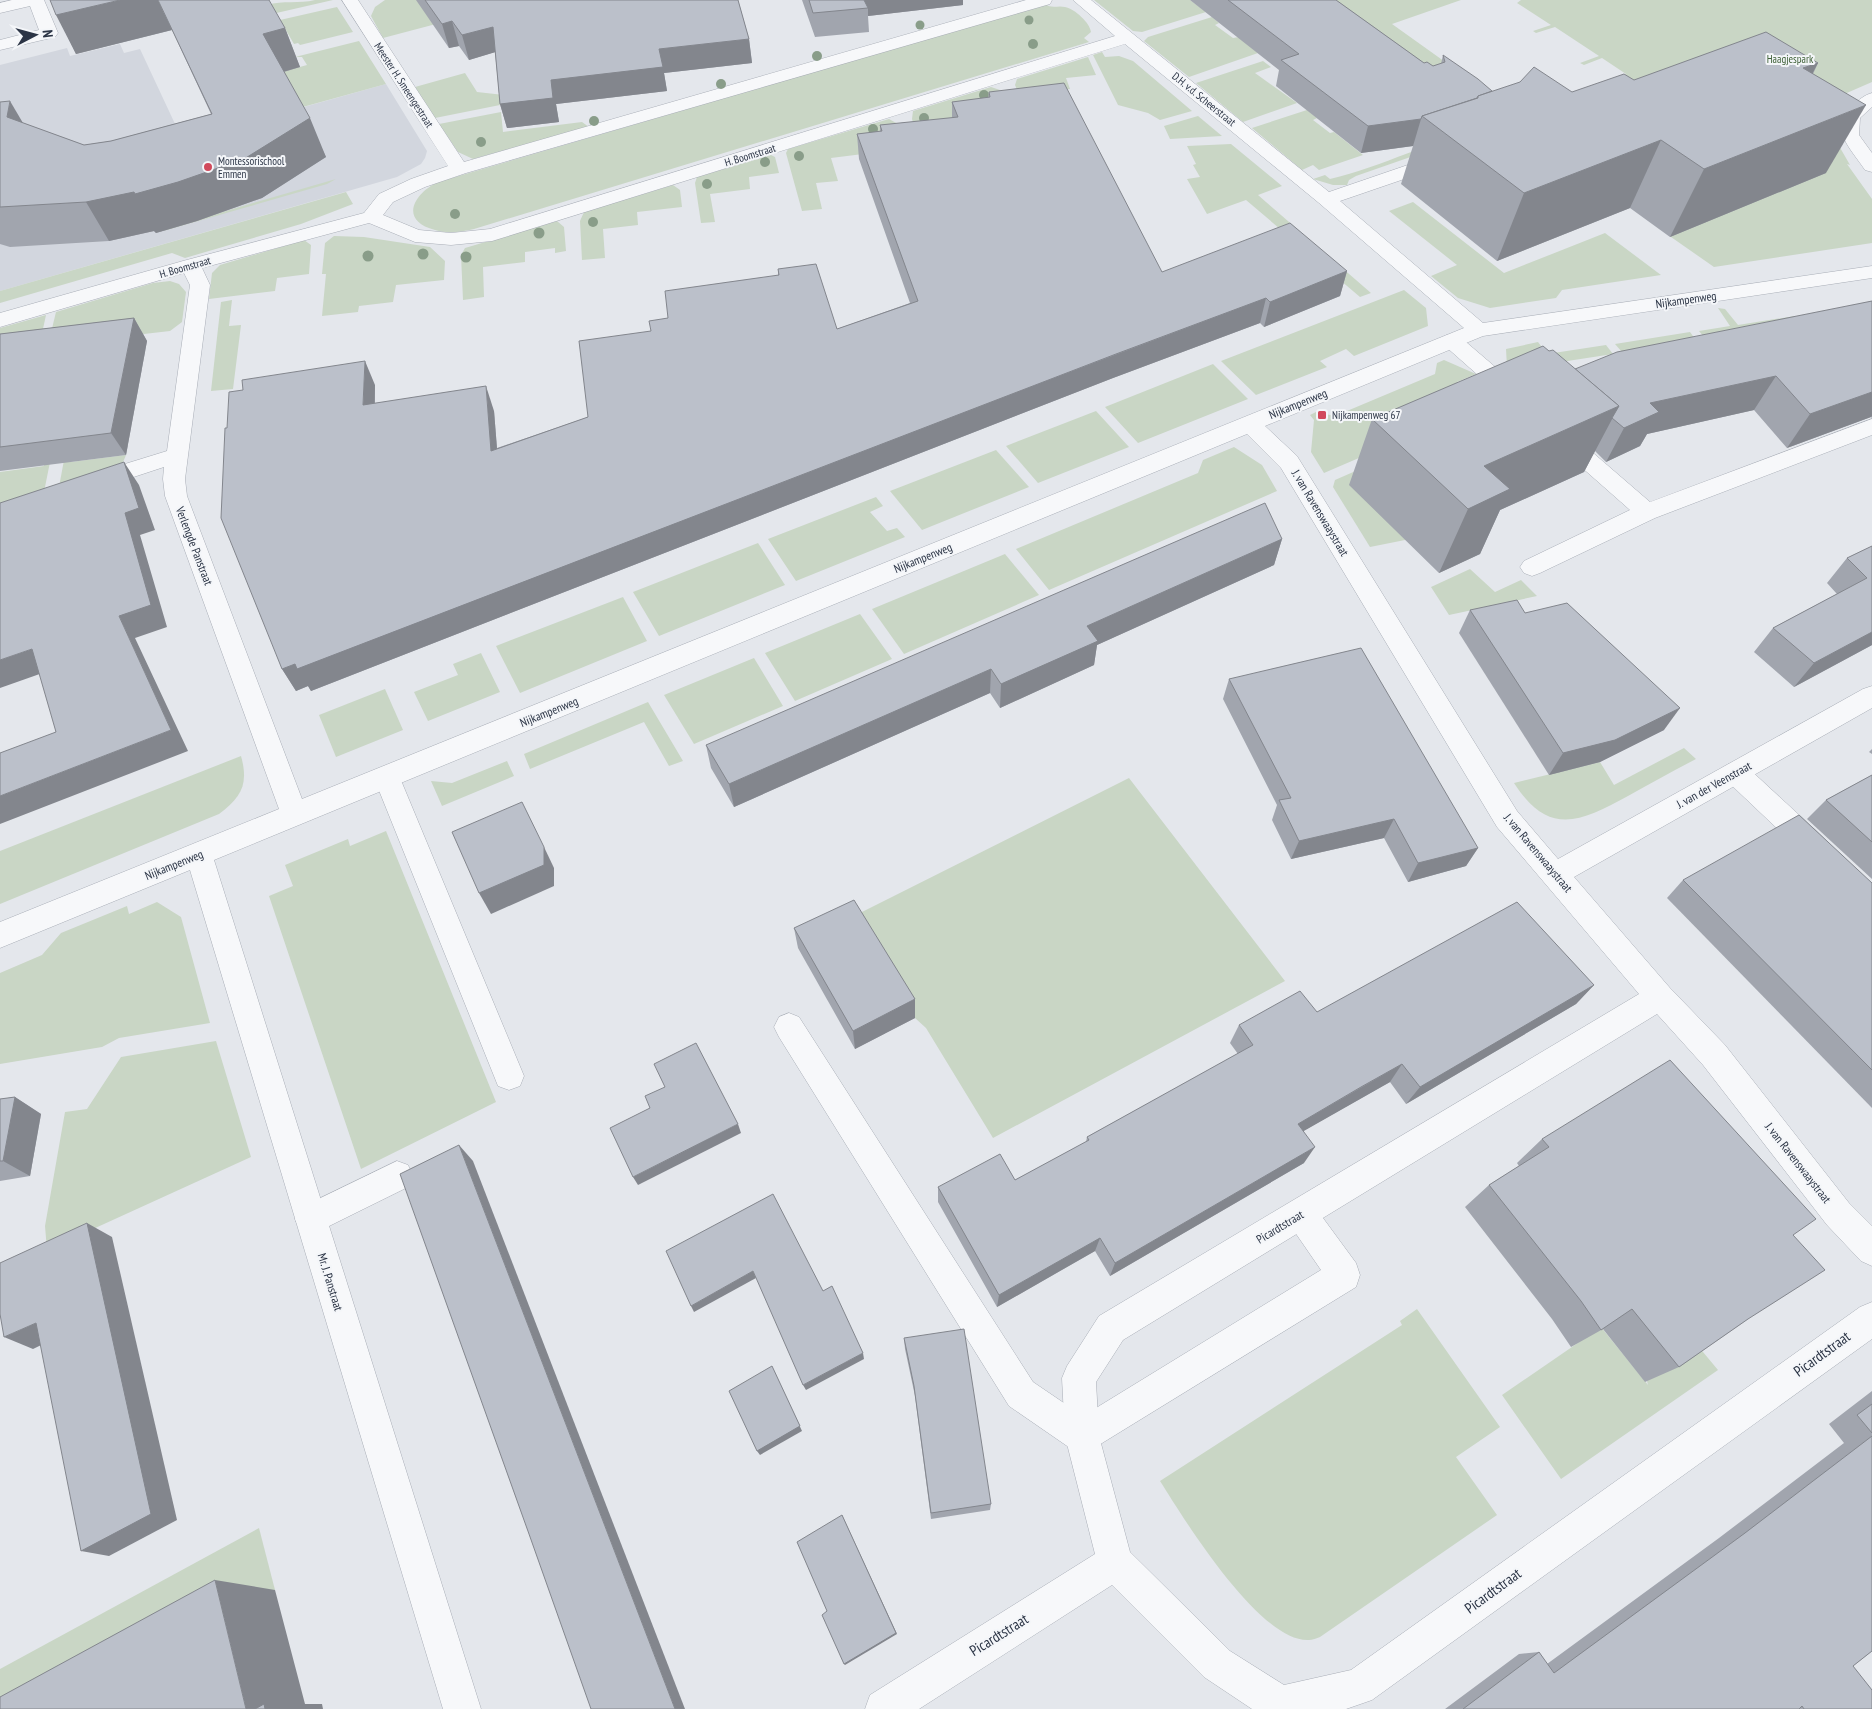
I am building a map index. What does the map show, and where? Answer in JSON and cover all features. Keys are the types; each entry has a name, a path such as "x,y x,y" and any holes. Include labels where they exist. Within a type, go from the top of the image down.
{"street":[{"path":"0,8 35,0 49,33 0,45"},
{"path":"371,217 386,198 418,183 459,169 1044,0"},
{"name":"D.H. v.d. Scheerstraat","path":"1081,0 1326,199 1479,330"},
{"name":"Meester H. Smeengestraat","path":"354,1 459,169"},
{"name":"H. Boomstraat","path":"0,320 190,265 371,217 415,236 451,239 492,235 1128,38"},
{"path":"1872,98 1851,116 1850,135 1872,166"},
{"path":"1326,199 1461,153"},
{"name":"Verlengde Panstraat","path":"190,265 200,285 174,479 176,496 295,816"},
{"name":"Nijkampenweg","path":"0,935 388,778 1479,330 1872,272"},
{"path":"1452,341 1647,512"},
{"name":"J. van Ravenswaaystraat","path":"1250,424 1289,462 1507,819 1660,997 1714,1055 1838,1214 1872,1250"},
{"path":"1532,567 1647,512 1872,427"},
{"path":"75,488 160,460 178,457"},
{"name":"J. van der Veenstraat","path":"1556,874 1872,696"},
{"path":"1736,773 1836,867"},
{"path":"388,778 509,1076"},
{"name":"Mr. J. Panstraat","path":"198,855 462,1709"},
{"name":"Picardtstraat","path":"1660,997 1111,1328 1079,1378 1082,1436 1115,1562 1217,1664 1280,1705 1360,1687 1872,1319"},
{"path":"789,1027 1021,1394 1082,1436 1344,1275 1301,1214"},
{"path":"311,1219 397,1176"},
{"name":"Picardtstraat","path":"884,1709 1115,1562"}],"shaded area":[{"name":"Montessorischool Emmen","path":"120,44 124,53 140,49 183,141 386,84 427,151 425,158 421,164 397,177 0,291 0,65 67,48 70,56"}],"green space":[{"path":"333,0 272,14 267,5 303,2"},
{"path":"385,0 505,0 508,5 383,38 371,16 375,7"},
{"path":"1094,0 1190,0 1206,12 1142,32 1133,31"},
{"path":"1309,0 1461,0 1392,24 1525,119"},
{"name":"Haagjespark","path":"1521,0 1872,0 1872,82 1833,99 1831,132 1850,165 1847,164 1872,199 1872,243 1714,267 1671,237 1608,81 1626,74 1602,58 1584,65 1580,63 1599,56 1555,27 1536,33 1533,31 1551,25 1517,3"},
{"path":"1045,4 1073,10 1090,28 1091,32 1084,38 1089,42 474,229 454,232 435,230 424,226 417,220 414,214 414,207 422,193 438,182"},
{"path":"337,7 353,32 300,45 298,43 294,44 280,20"},
{"path":"1212,17 1219,23 1215,25 1233,38 1239,37 1258,53 1189,77 1144,41 1148,37"},
{"path":"359,41 386,84 220,130 267,76 307,65 302,57 295,57"},
{"path":"1102,52 1105,57 1119,56 1133,61 1192,111 1160,120 1148,113 1118,105 1093,55"},
{"path":"1088,57 1096,75 1066,78 1070,89 1040,92 1029,117 1015,85 1017,79"},
{"path":"1263,61 1271,67 1255,73 1297,103 1243,122 1196,83"},
{"path":"465,73 477,92 504,95 500,105 435,118 415,87"},
{"path":"991,87 1003,91 922,152 912,119 913,111"},
{"path":"1307,110 1317,118 1313,120 1330,133 1334,132 1363,155 1319,170 1313,165 1302,170 1252,128"},
{"path":"501,112 503,132 582,122 589,127 473,159 458,152 439,124"},
{"path":"1198,116 1222,136 1170,139 1164,126"},
{"path":"889,119 898,124 863,154 831,158 838,181 816,183 822,209 802,211 786,153 788,149"},
{"path":"1485,131 1356,176 1349,180 1347,185 1333,185 1313,179 1325,175 1330,179 1350,174 1445,140"},
{"path":"1231,144 1282,186 1258,195 1371,293 1360,297 1246,200 1207,214 1187,179 1200,177 1193,165 1196,164 1187,146"},
{"path":"771,155 775,157 779,173 749,177 750,189 710,194 715,222 701,223 695,183 697,177"},
{"path":"336,179 327,184 167,230 157,231"},
{"path":"673,185 680,190 682,207 637,212 638,225 603,229 605,258 582,260 580,221 584,212"},
{"path":"346,192 353,204 301,224 185,258 172,253 0,303 0,291"},
{"path":"1413,202 1504,273 1605,233 1661,275 1562,290 1556,298 1490,308 1458,298 1431,276 1457,265 1389,211"},
{"path":"557,221 564,227 566,251 555,253 555,248 525,252 525,262 483,267 484,297 463,300 461,255 465,248"},
{"path":"334,236 364,237 430,247 445,261 444,280 396,285 393,302 359,306 358,312 322,316 326,274 322,274 325,243"},
{"path":"304,240 311,245 309,274 277,278 275,291 209,299 212,273 220,265"},
{"path":"170,281 179,284 186,292 182,322 170,331 48,345 56,312 153,283"},
{"path":"1404,290 1426,308 1428,326 1354,356 1346,349 1320,361 1327,367 1256,395 1221,361"},
{"path":"232,300 229,326 241,325 233,389 211,391 221,302"},
{"path":"1718,308 1725,309 1738,325 1795,316 1798,319 1703,336 1699,331 1730,326"},
{"path":"46,315 39,347 0,351 0,328"},
{"path":"1690,332 1695,339 1622,352 1615,344"},
{"path":"1538,342 1547,354 1606,345 1613,354 1548,364 1507,367 1506,349"},
{"path":"1444,360 1476,374 1457,382 1472,396 1496,399 1324,473 1311,452 1314,420 1310,415 1316,412 1335,416 1435,374 1437,363"},
{"path":"1213,364 1248,399 1138,443 1105,407"},
{"path":"1096,411 1129,447 1038,483 1006,446"},
{"path":"1490,412 1405,540 1370,547 1333,487 1335,480"},
{"path":"1234,447 1262,465 1277,491 1049,590 1016,549 1198,473 1203,460"},
{"path":"996,450 1029,487 922,530 890,491"},
{"path":"126,455 121,467 59,487 64,460 71,462"},
{"path":"44,462 50,462 44,492 0,507 0,472 44,466"},
{"path":"876,497 883,506 870,512 887,531 897,528 905,537 796,581 768,539"},
{"path":"758,543 785,585 659,636 633,592"},
{"path":"1005,554 1039,595 904,654 872,609"},
{"path":"1470,569 1495,592 1521,580 1537,596 1449,615 1431,587"},
{"path":"623,597 647,641 520,693 496,646"},
{"path":"860,614 892,659 795,701 765,653"},
{"path":"481,653 500,692 428,721 414,692 458,675 453,664"},
{"path":"754,658 783,706 694,744 664,695"},
{"path":"385,689 403,730 336,757 319,715"},
{"path":"648,702 683,761 669,766 644,722 530,769 524,754"},
{"path":"1684,748 1696,759 1611,805 1580,818 1566,820 1553,818 1540,811 1527,800 1514,783 1600,762 1614,785"},
{"path":"241,756 244,775 241,790 233,802 219,814 0,904 0,851"},
{"path":"507,761 514,776 442,806 431,781 452,783"},
{"path":"1129,778 1285,981 993,1138 926,1028 915,1018 854,916"},
{"path":"386,831 496,1102 361,1169 269,896 293,886 285,865 348,839 350,846"},
{"path":"157,902 181,917 210,1023 119,1038 102,1047 0,1064 0,973 42,955 61,933 127,906 129,914"},
{"path":"216,1041 251,1157 47,1250 45,1226 65,1112 87,1109 121,1057"},
{"path":"1417,1309 1500,1427 1456,1457 1497,1515 1320,1637 1309,1640 1290,1636 1268,1622 1225,1576 1160,1481 1402,1325 1400,1321"},
{"path":"1601,1327 1648,1385 1647,1381 1698,1346 1718,1370 1561,1479 1502,1395"},
{"path":"259,1528 275,1590 228,1616 0,1706 0,1669"}],"building":[{"path":"50,0 120,0 56,15"},
{"path":"158,0 269,0 285,28 263,34 310,118 244,159 178,182 135,194 134,192 86,202 0,207 0,102 10,101 7,117 84,145 111,141 212,114"},
{"path":"425,0 738,0 749,39 659,49 663,67 551,80 553,98 500,104 493,27 462,35 452,21 442,24"},
{"path":"809,0 864,0 868,8 813,13"},
{"path":"1228,0 1336,0 1424,63 1427,62 1433,66 1445,62 1443,55 1492,91 1477,98 1422,116 1421,119 1368,126 1281,60 1299,54"},
{"path":"1766,32 1818,63 1803,68 1866,105 1704,169 1661,140 1524,193 1422,116 1520,82 1534,67 1572,92 1624,74 1634,80"},
{"path":"1064,83 1162,272 1290,223 1347,271 1270,302 1266,298 1116,354 297,669 295,664 282,669 221,518 225,428 227,428 229,392 243,390 242,380 365,361 363,405 486,386 491,451 588,417 579,341 651,331 649,321 668,318 665,291 779,275 778,269 816,264 837,329 918,301 857,134 882,131 880,125 958,117 952,102 990,97 989,92"},
{"path":"1872,301 1872,392 1810,414 1776,376 1650,403 1659,412 1624,428 1612,418 1619,406 1575,369 1617,352"},
{"path":"134,318 111,433 0,447 0,334"},
{"path":"1543,346 1549,351 1553,350 1619,406 1484,466 1510,489 1468,509 1372,419"},
{"path":"124,462 139,508 125,513 151,605 119,616 171,730 0,796 0,753 56,732 32,649 0,660 0,503"},
{"path":"1265,503 1282,539 1087,626 1098,641 1001,684 991,669 729,784 706,745"},
{"path":"1872,546 1872,632 1814,663 1773,628 1867,578 1847,558"},
{"path":"1517,600 1525,613 1567,603 1680,708 1615,740 1563,753 1470,610"},
{"path":"1361,648 1478,848 1418,863 1394,819 1299,841 1279,800 1291,798 1229,679"},
{"path":"1872,775 1872,842 1826,800"},
{"path":"522,802 544,847 544,865 479,893 452,832"},
{"path":"1799,815 1872,883 1872,1070 1683,880"},
{"path":"854,900 915,999 853,1031 794,928"},
{"path":"1517,902 1594,985 1420,1087 1402,1064 1361,1087 1298,1124 1315,1147 1115,1263 1100,1238 999,1295 938,1187 1000,1154 1015,1180 1089,1140 1087,1137 1253,1045 1239,1025 1300,991 1317,1012"},
{"path":"696,1043 738,1124 633,1177 610,1128 650,1108 645,1096 665,1087 654,1064"},
{"path":"1670,1060 1816,1219 1793,1235 1825,1270 1748,1319 1679,1367 1632,1309 1601,1330 1581,1301 1489,1185 1549,1147 1542,1139"},
{"path":"15,1097 3,1161 0,1161 0,1099"},
{"path":"459,1145 675,1709 591,1709 400,1174"},
{"path":"773,1194 823,1291 832,1286 863,1353 803,1385 753,1271 691,1306 666,1251"},
{"path":"87,1223 151,1514 81,1551 36,1323 4,1337 0,1314 0,1263"},
{"path":"964,1329 991,1504 931,1513 914,1386 904,1338"},
{"path":"772,1366 800,1426 757,1451 729,1391"},
{"path":"1872,1404 1872,1433 1857,1415"},
{"path":"1872,1436 1872,1651 1853,1666 1872,1690 1872,1709 1804,1709 1802,1706 1799,1709 1463,1709 1539,1652 1554,1673 1745,1533"},
{"path":"842,1515 896,1633 844,1664 822,1615 827,1611 797,1542"},
{"path":"215,1580 246,1709 0,1709 0,1697"},
{"path":"264,1704 265,1709 255,1709"}],"place":[{"name":"Montessorischool Emmen","path":"208,167"},
{"name":"Nijkampenweg 67","path":"1322,415"}]}
